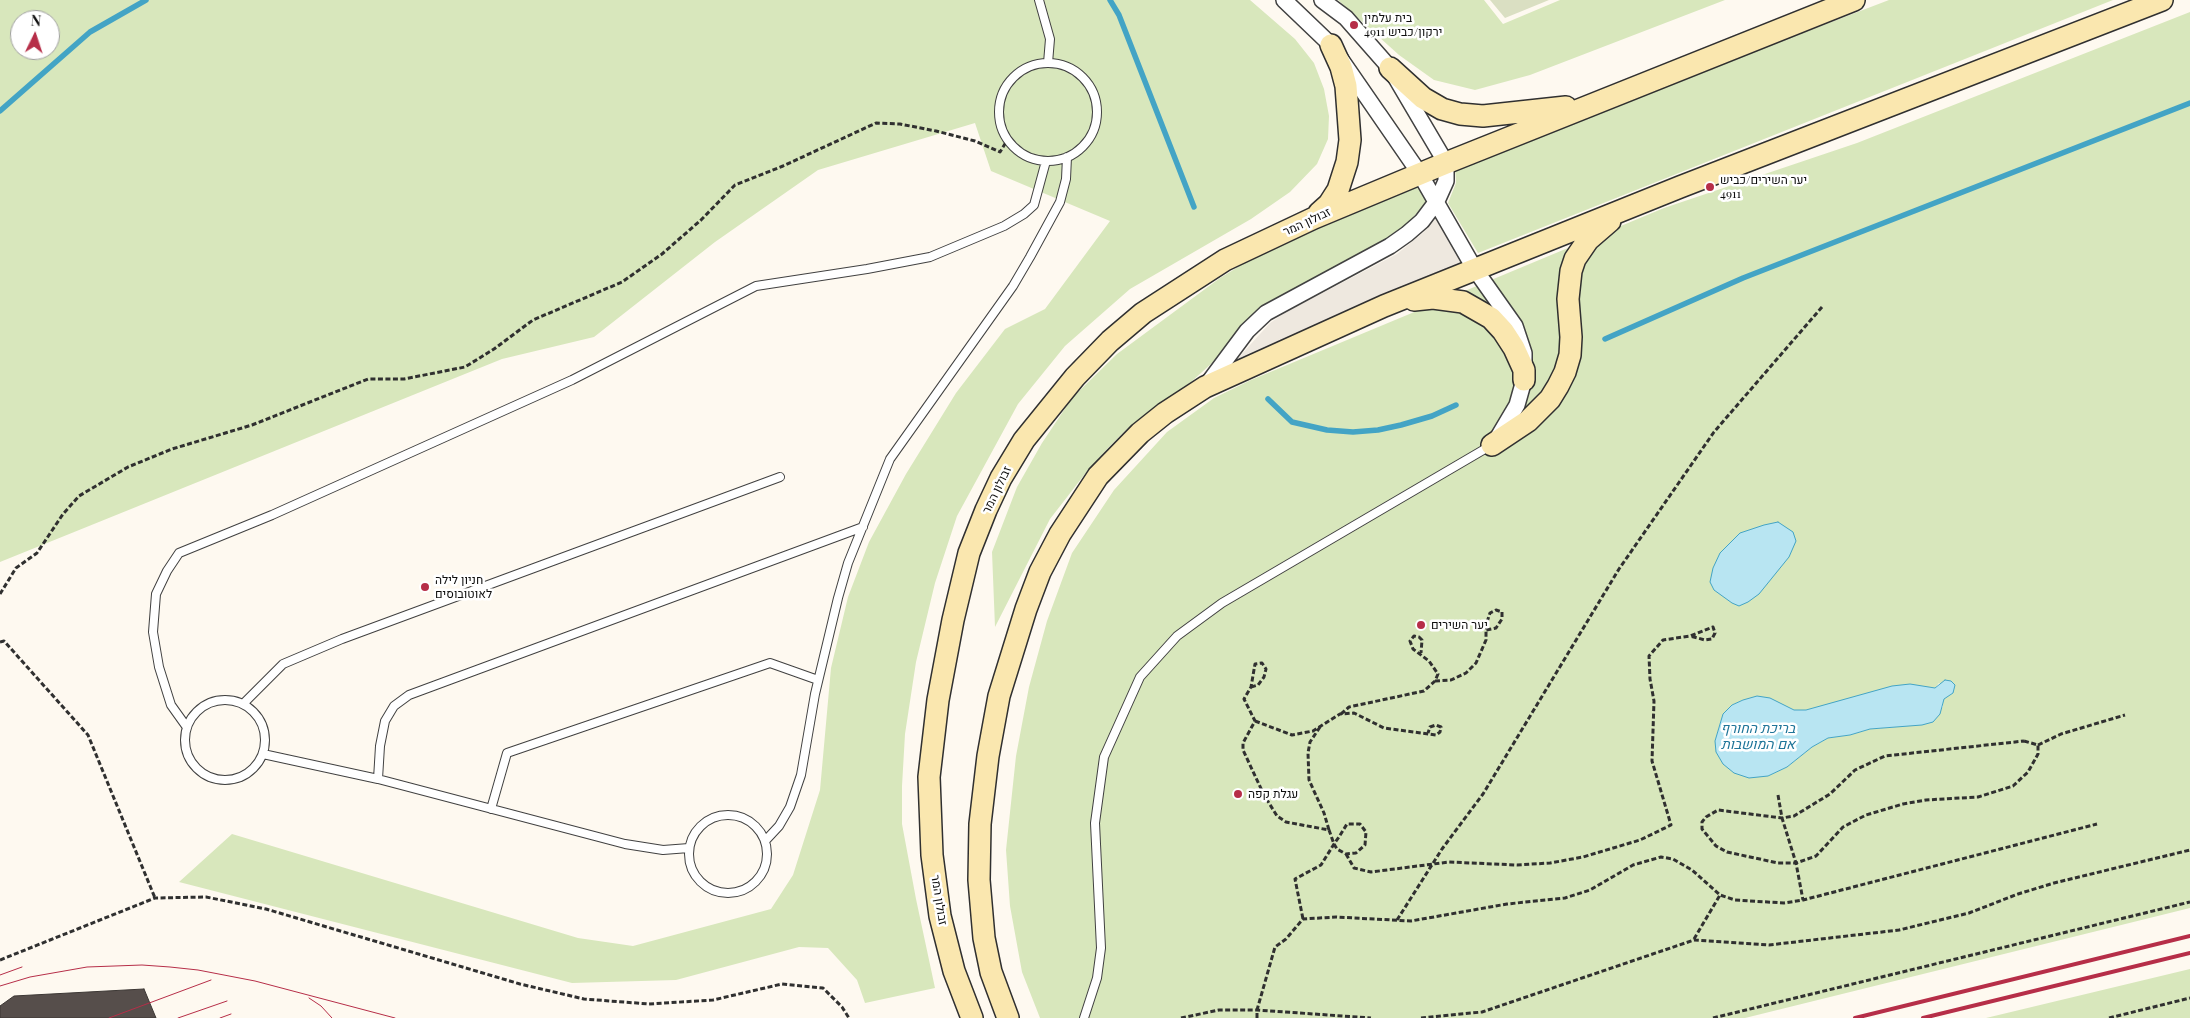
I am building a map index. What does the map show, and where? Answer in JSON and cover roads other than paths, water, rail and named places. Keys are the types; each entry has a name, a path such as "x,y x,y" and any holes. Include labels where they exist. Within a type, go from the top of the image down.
{"main road":[{"path":"1390,68 1423,98 1442,109 1460,114 1483,116 1565,107 1615,95 1854,0"},
{"path":"1008,1018 992,972 984,938 979,880 980,824 988,756 999,696 1026,609 1040,572 1060,534 1098,476 1140,433 1205,387 1384,306 1474,268 2162,0"},
{"path":"1314,218 1329,204 1338,190 1347,162 1350,140 1346,86 1341,67 1331,45"},
{"name":"זבולון המר","path":"972,1018 954,971 940,916 932,855 929,778 938,700 953,620 969,553 1001,478 1024,440 1045,412 1110,341 1143,313 1225,260 1314,218 1615,95"},
{"path":"1492,445 1528,421 1550,399 1558,386 1570,355 1569,284 1576,259 1584,245 1595,232 1640,203"},
{"path":"1384,306 1433,298 1463,302 1478,308 1503,331 1524,370 1524,380"}],"street":[{"path":"1284,0 1331,45 1420,174 1474,268 1515,326 1524,353 1524,380 1518,405 1512,417 1492,445"},
{"path":"1205,387 1248,331 1266,313 1390,246 1422,221 1437,201 1446,181 1446,163 1390,68 1346,18 1322,0"}],"lane":[{"path":"1039,0 1050,39 1048,63"},
{"path":"1048,63 1063,65 1082,77 1094,95 1097,110 1096,125 1090,138 1080,149 1067,157 1046,161 1031,158 1018,150 1008,139 1001,126 999,111 1002,96 1009,83 1020,72 1033,66 1048,63"},
{"path":"765,842 779,826 790,807 801,775 818,680 848,563 890,459 1013,286 1055,212 1066,179 1067,157"},
{"path":"186,726 171,705 159,666 153,632 156,594 179,553 272,515 572,380 756,286 875,268 930,257 1004,226 1024,214 1034,205 1046,161"},
{"path":"1084,1018 1097,978 1101,948 1095,823 1104,757 1140,677 1177,636 1222,603 1492,445"},
{"path":"243,704 284,664 334,642 780,477"},
{"path":"378,779 380,746 385,720 394,706 409,695 864,527"},
{"path":"491,809 507,753 770,663 818,680"},
{"path":"223,700 243,704 253,710 260,720 265,737 263,754 256,766 245,775 232,780 218,780 204,775 190,760 184,740 186,726 193,714 203,705 223,700"},
{"path":"263,754 378,779 625,844 663,850 689,848"},
{"path":"724,815 737,816 749,821 758,830 765,842 767,853 765,865 760,876 742,890 731,893 719,892 708,888 699,880 692,871 689,860 689,848 693,836 701,825 712,818 724,815"}],"water":[{"path":"1778,522 1793,532 1796,541 1789,557 1759,594 1739,606 1714,590 1710,582 1713,568 1720,553 1740,533"},
{"name":"בריכת החורף אם המושבות","path":"1945,680 1951,681 1955,685 1953,693 1944,699 1940,714 1933,722 1922,725 1870,729 1850,735 1828,738 1812,747 1787,767 1768,776 1749,778 1734,773 1723,764 1716,752 1715,741 1723,714 1732,705 1743,700 1757,696 1770,698 1794,710 1806,710 1892,686 1910,684 1935,688"}],"waterway":[{"path":"0,111 90,32 146,0"},
{"path":"1110,0 1119,15 1194,207"},
{"path":"1605,339 1743,278 2190,103"},
{"path":"1268,399 1292,422 1327,430 1353,432 1378,430 1401,425 1432,416 1456,405"}],"tram line":[{"path":"0,986 30,977 87,967 142,965 170,967 198,970 255,981 395,1018"},
{"path":"0,975 22,967"},
{"path":"109,1018 211,980"},
{"path":"309,998 321,1006 332,1018"},
{"path":"178,1018 227,1001"},
{"path":"220,1018 231,1014"}],"railway":[{"path":"1855,1018 2190,936"},
{"path":"1923,1018 2190,953"}],"place":[{"name":"בית עלמין ירקון/כביש 4911","path":"1354,25"},
{"name":"יער השירים/כביש 4911","path":"1710,187"},
{"name":"חניון לילה לאוטובוסים","path":"425,587"},
{"name":"יער השירים","path":"1421,625"},
{"name":"עגלת קפה","path":"1238,794"}]}
